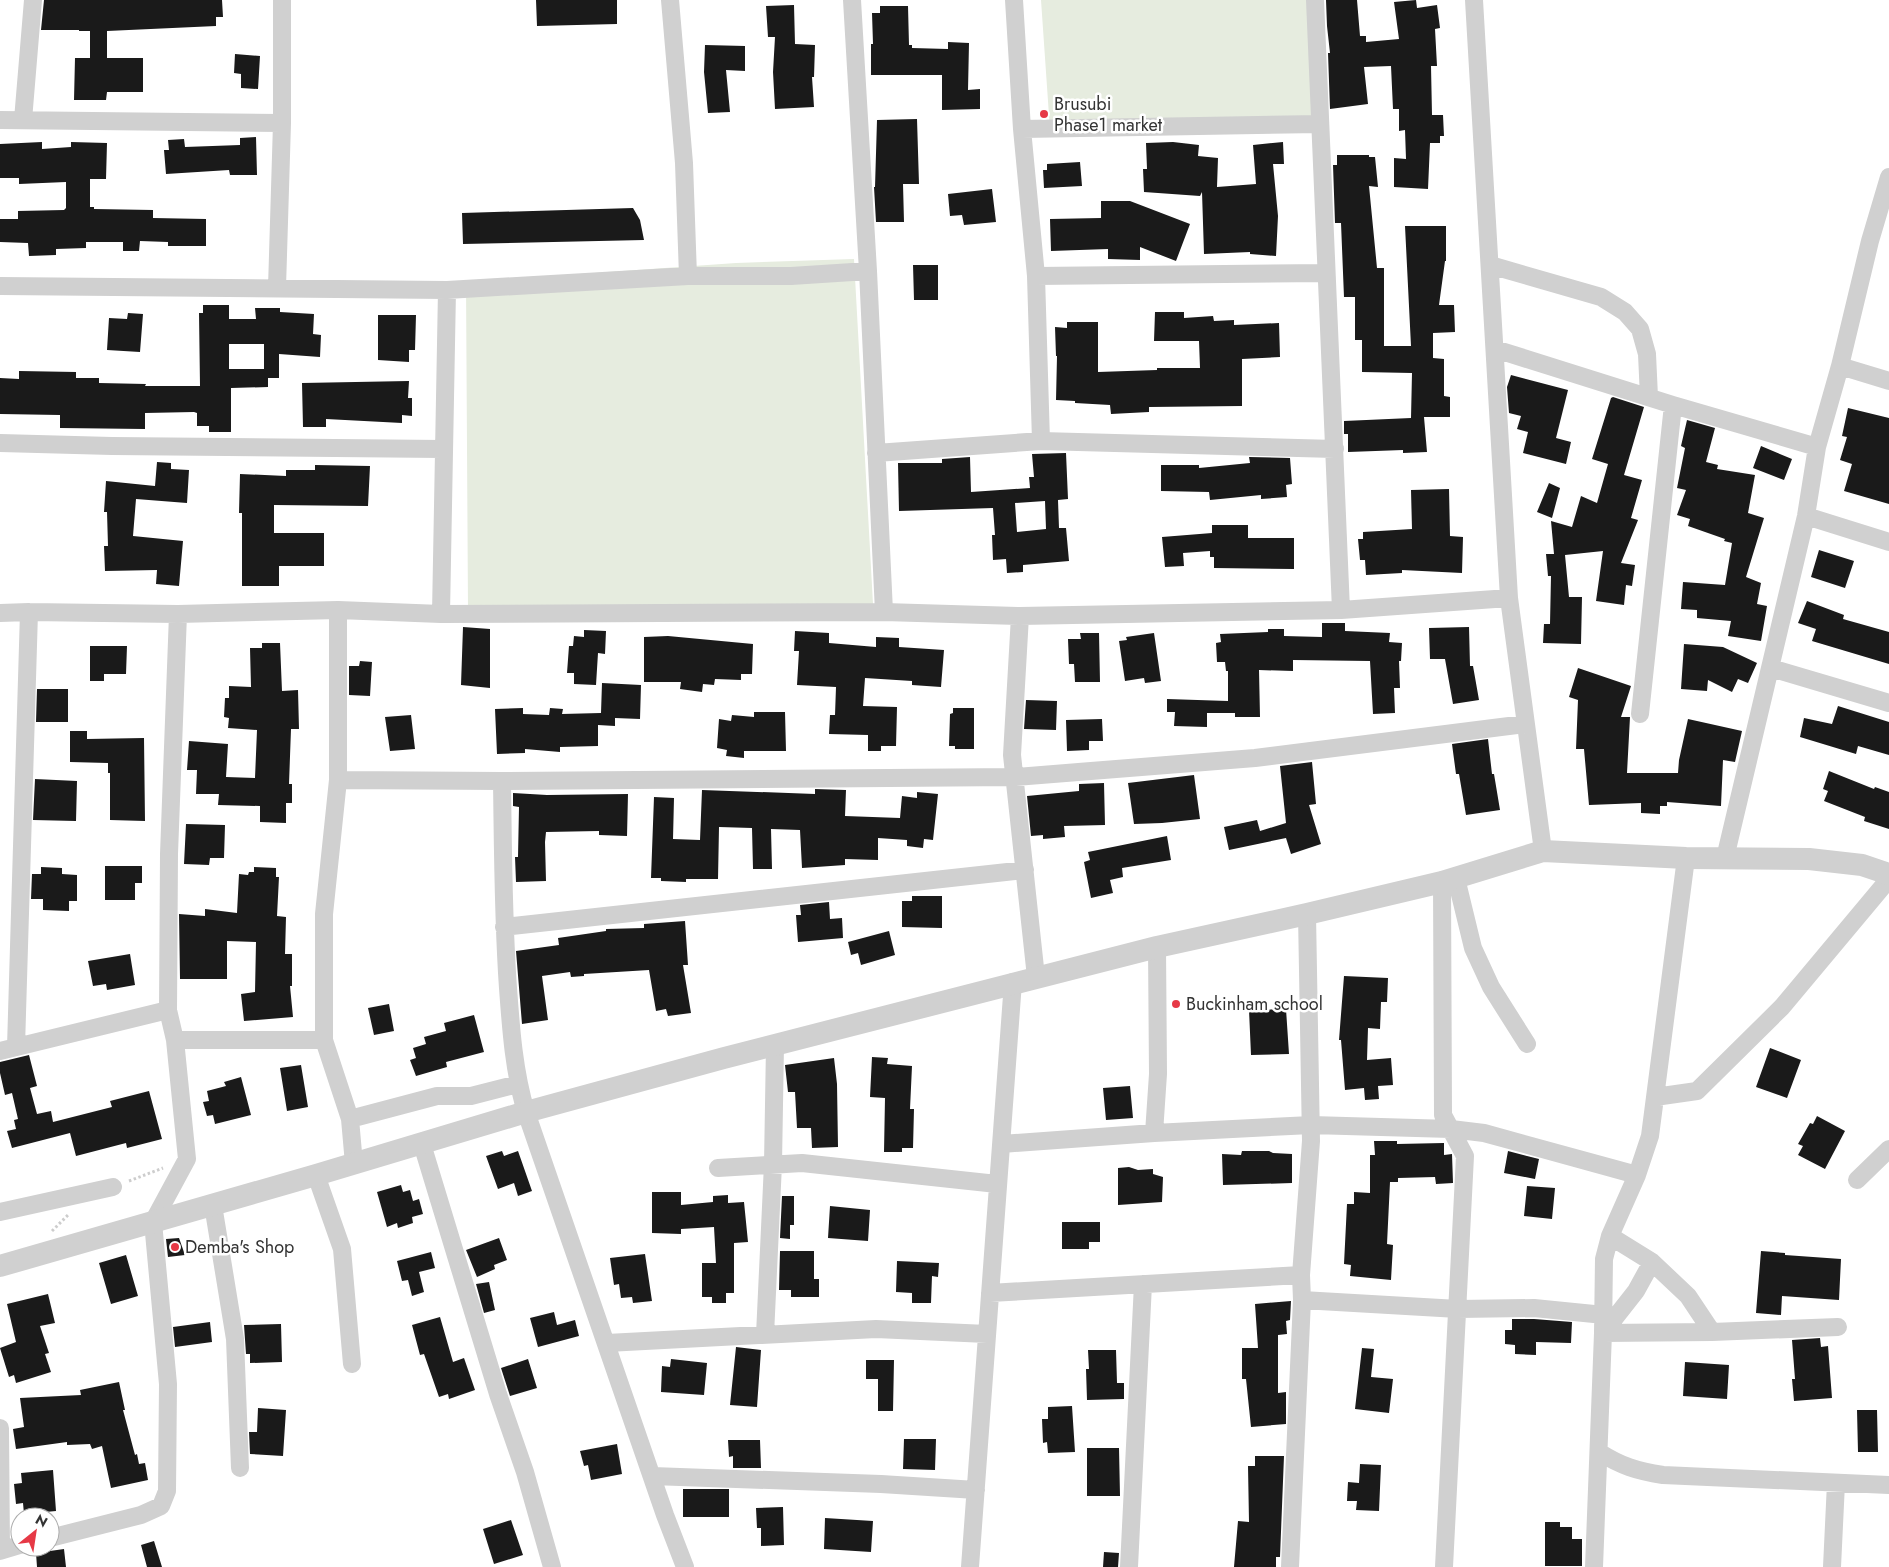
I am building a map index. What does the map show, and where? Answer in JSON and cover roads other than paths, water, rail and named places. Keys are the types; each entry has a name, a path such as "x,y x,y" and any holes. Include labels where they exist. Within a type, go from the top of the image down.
{"street":[{"path":"22,120 33,0"},
{"path":"277,288 282,123 282,0"},
{"path":"670,0 684,163 688,276"},
{"path":"852,0 868,270 884,612"},
{"path":"1014,0 1022,129 1036,276 1041,441"},
{"path":"1314,0 1341,610"},
{"path":"1474,0 1509,598 1543,851"},
{"path":"0,120 282,123"},
{"path":"1022,129 1320,124"},
{"path":"1725,858 1806,516 1817,447 1840,366 1870,241 1882,222 1889,177"},
{"path":"1490,265 1600,297 1625,312 1640,329 1647,354 1648,397"},
{"path":"0,286 447,290 688,276 791,276 868,270"},
{"path":"1036,276 1326,273"},
{"path":"441,614 447,290"},
{"path":"1495,349 1673,405 1817,447"},
{"path":"1840,366 1889,381"},
{"path":"1640,714 1673,405"},
{"path":"876,453 1041,441 1334,449"},
{"path":"0,443 443,449"},
{"path":"1806,516 1889,542"},
{"path":"0,613 178,614 338,610 441,614 884,612 1020,616 1341,610 1509,598"},
{"path":"338,610 338,780 324,914 324,1040 350,1119 354,1164"},
{"path":"29,612 8,1049 168,1010"},
{"path":"60,1535 141,1515 161,1506 167,1491 168,1384 153,1222 187,1159 175,1040 168,1010 169,854 178,614"},
{"path":"1020,616 1012,755 1036,976"},
{"path":"1771,668 1889,703"},
{"path":"338,780 502,781 1015,777 1255,758 1525,724"},
{"path":"502,781 504,927 510,1018 518,1084 526,1112 685,1567"},
{"path":"0,1266 354,1164 526,1112 924,1008 1036,976 1157,946 1307,914 1449,880 1543,851 1686,858 1809,859 1862,865 1889,874"},
{"path":"1594,1567 1604,1324 1604,1258 1610,1236 1637,1175 1650,1136 1686,858"},
{"path":"504,927 1025,870"},
{"path":"1655,1097 1697,1091 1782,1007 1882,890 1889,879"},
{"path":"1449,880 1473,948 1491,987 1527,1044"},
{"path":"1444,1567 1465,1156 1443,1115 1449,880"},
{"path":"1290,1567 1302,1300 1301,1275 1311,1125 1307,914"},
{"path":"1154,1133 1158,1074 1157,946"},
{"path":"970,1567 1013,982"},
{"path":"175,1040 324,1040"},
{"path":"765,1335 774,1164 775,1046"},
{"path":"350,1119 437,1096 471,1096 518,1084"},
{"path":"1002,1144 1154,1133 1311,1125 1451,1128 1484,1133 1637,1175"},
{"path":"422,1144 498,1394 525,1472 552,1567"},
{"path":"1857,1180 1889,1149"},
{"path":"718,1168 802,1163 997,1184"},
{"path":"316,1175 342,1249 352,1364"},
{"path":"0,1212 113,1187"},
{"path":"213,1205 235,1339 240,1468"},
{"path":"1610,1236 1652,1262 1688,1296 1712,1332"},
{"path":"1604,1324 1636,1290 1652,1262"},
{"path":"990,1293 1301,1275"},
{"path":"1129,1567 1143,1284"},
{"path":"1302,1300 1458,1308 1534,1308 1604,1324 1712,1332 1838,1327"},
{"path":"607,1343 876,1329 987,1334"},
{"path":"0,1428 0,1551"},
{"path":"1599,1452 1616,1464 1636,1471 1663,1475 1889,1485"},
{"path":"652,1476 881,1484 976,1490"},
{"path":"1832,1567 1836,1483"}],"place":[{"name":"Brusubi Phase1 market","path":"1044,114"},
{"name":"Buckinham school","path":"1176,1004"},
{"name":"Demba's Shop","path":"175,1247"}]}
